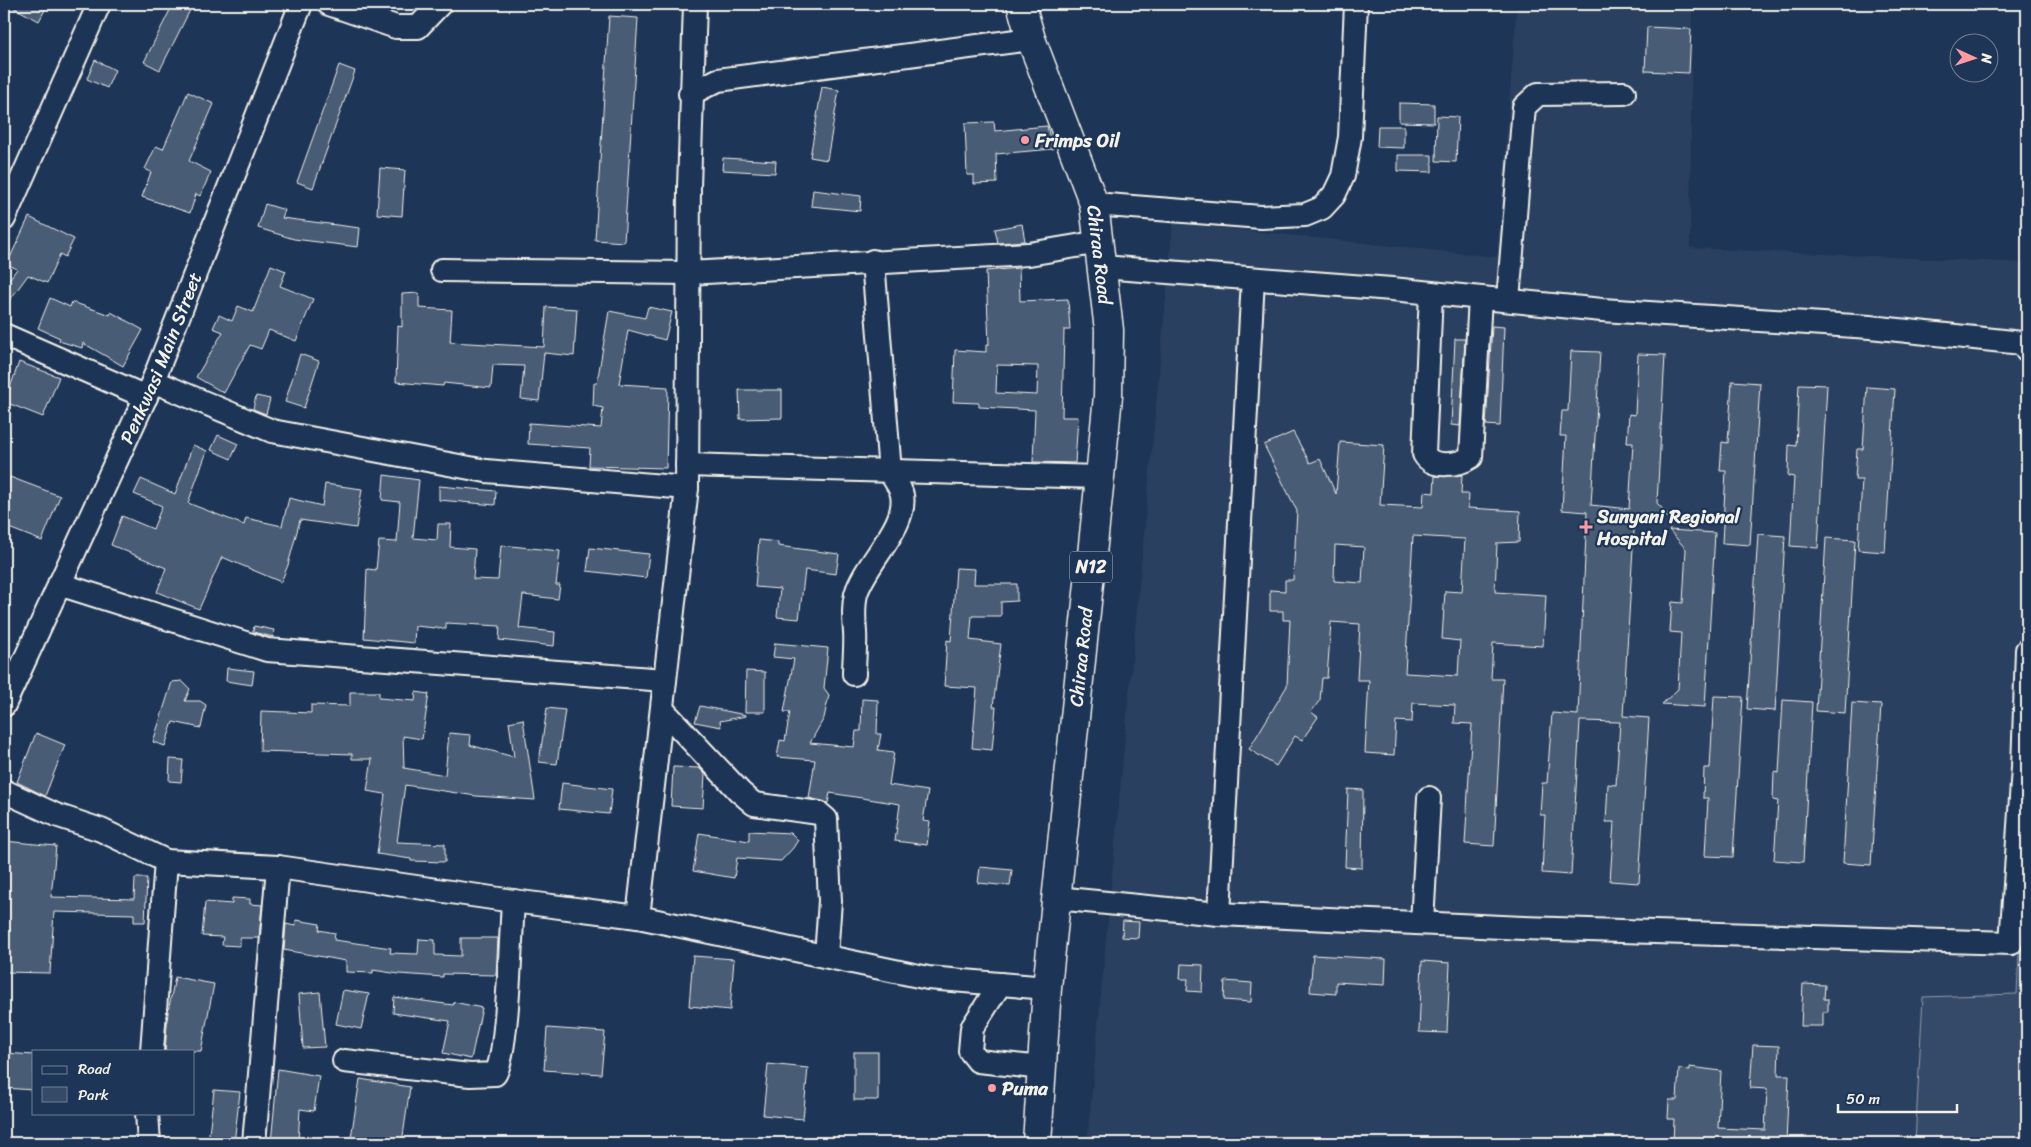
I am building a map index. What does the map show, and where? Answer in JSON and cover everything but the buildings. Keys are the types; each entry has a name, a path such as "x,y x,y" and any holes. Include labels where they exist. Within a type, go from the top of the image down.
{"highway":[{"name":"Chiraa Road","path":"1020,4 1094,204 1109,330 1108,396 1047,988 1036,1143"}],"street":[{"path":"4,219 99,4"},
{"name":"Penkwasi Main Street","path":"4,705 150,389 301,4"},
{"path":"329,4 396,27 418,27 440,4"},
{"path":"638,917 687,488 690,94 695,4"},
{"path":"1094,204 1261,216 1304,215 1322,208 1334,195 1343,176 1350,137 1356,4"},
{"path":"690,94 718,80 1032,39"},
{"path":"1508,300 1524,107 1538,94 1624,93"},
{"path":"442,270 688,273 873,261 1029,254 1101,255 1253,279 1431,293 1602,310 1870,327 2022,343 2027,351"},
{"path":"854,674 855,632 853,614 856,595 861,580 896,525 903,510 902,494 890,472 873,261"},
{"path":"1219,914 1253,279"},
{"path":"1431,293 1424,454 1430,460 1443,464 1458,463 1471,456 1480,298"},
{"path":"4,335 150,389 272,431 486,471 687,488"},
{"path":"687,465 1100,477"},
{"path":"60,584 267,650 665,680"},
{"path":"1056,898 1219,914 1788,938 2019,944 2027,650"},
{"path":"662,709 740,792 754,804 818,812 826,819 830,901 826,956"},
{"path":"4,791 56,815 101,830 166,861 278,867 638,917 928,978 1047,988"},
{"path":"1422,923 1430,798"},
{"path":"152,1050 166,861"},
{"path":"254,1143 278,867"},
{"path":"344,1061 470,1075 495,1074 501,1062 504,1038 513,901"},
{"path":"1000,984 972,1028 970,1051 978,1061 1042,1068"},
{"path":"147,1114 149,1143"}],"shaded area":[{"name":"Sunyani Regional Hospital","path":"1613,4 1692,4 1690,248 2027,263 2027,792 2017,995 1923,997 1915,1143 1087,1143 1173,223 1497,257 1517,5 1612,10"}],"green space":[{"path":"2027,792 2027,1143 1915,1143 1923,997 2017,994"}],"place":[{"name":"Frimps Oil","path":"1025,140"},
{"name":"Sunyani Regional Hospital","path":"1586,527"},
{"name":"Puma","path":"992,1088"}]}
